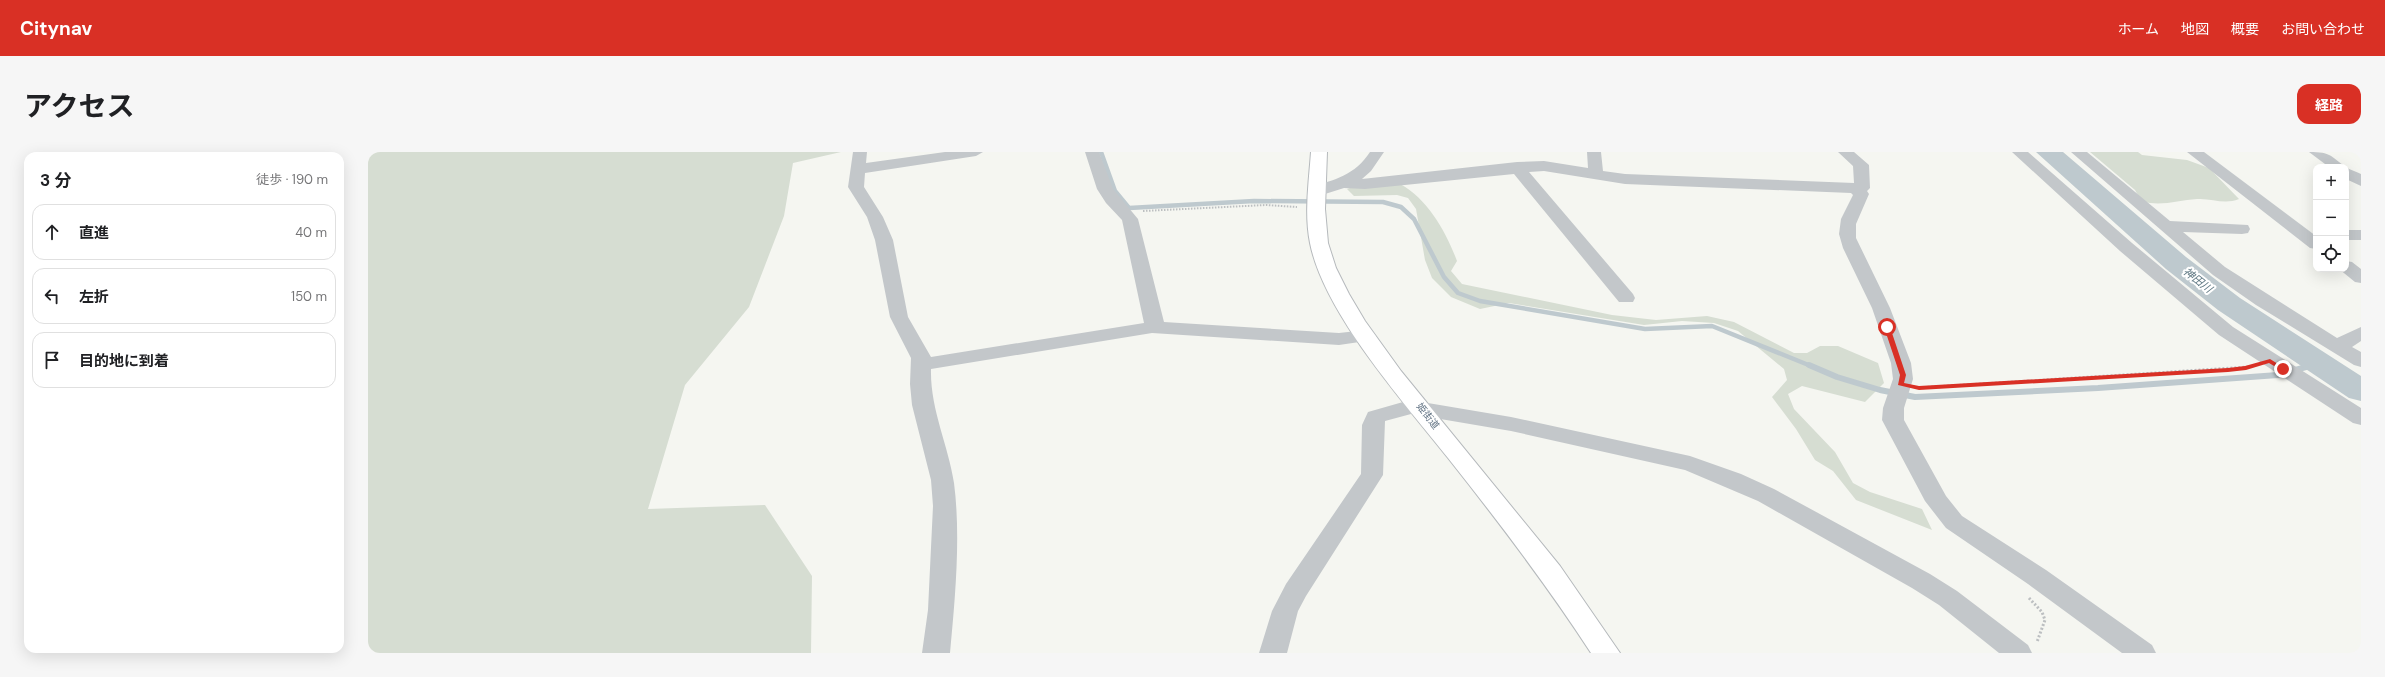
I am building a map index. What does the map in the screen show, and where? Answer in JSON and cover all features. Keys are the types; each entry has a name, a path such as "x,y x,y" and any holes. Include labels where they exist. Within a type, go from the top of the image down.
{"highway":[{"name":"姫街道","path":"1319,152 1316,201 1319,243 1330,274 1345,304 1366,336 1423,411 1525,539 1606,653"}],"street":[{"path":"936,653 941,610 945,506 942,480 923,405 920,384 921,358 899,317 884,240 875,217 863,201 856,187 859,160 976,152"},
{"path":"1092,152 1105,189 1112,200 1126,213 1130,219 1154,322 1152,327"},
{"path":"1345,184 1364,169 1376,152"},
{"path":"1594,152 1596,175"},
{"path":"1846,152 1861,165 1862,188 1857,190"},
{"path":"2019,152 2196,307 2226,331 2283,370 2361,418"},
{"path":"2078,152 2219,272 2361,361"},
{"path":"2194,152 2312,238"},
{"path":"2316,152 2334,164"},
{"path":"1316,201 1330,189 1345,184 1365,184 1517,167 1544,166 1625,179 1850,187 1857,190 1861,194 1848,225 1846,236 1866,275 1896,351 1903,375 1899,392 1891,411 1893,420 1936,501 1954,522 2037,577 2142,653"},
{"path":"1517,167 1626,298"},
{"path":"2349,174 2361,181"},
{"path":"2166,226 2242,229"},
{"path":"2349,235 2361,235"},
{"path":"2349,268 2361,278"},
{"path":"921,365 1152,327 1339,339 1366,336"},
{"path":"2334,344 2345,343 2361,333"},
{"path":"1273,653 1285,611 1294,591 1372,475 1373,425 1376,417 1410,407 1423,411 1511,424 1609,445 1690,464 1733,480 1766,495 1921,581 2027,650"}],"path":[{"path":"1126,213 1316,201"},
{"path":"1899,392 1919,388 2246,368 2283,370"},
{"path":"2027,596 2042,612 2045,620 2027,650"}],"shaded area":[{"path":"368,152 841,152 793,163 784,216 749,307 685,385 648,509 765,505 812,576 811,653 368,653"},
{"path":"2090,152 2138,152 2142,155 2187,160 2209,168 2239,199 2234,201 2197,199 2162,203 2147,202"},
{"path":"1400,184 1419,198 1442,228 1457,261 1451,271 1462,284 1612,315 1656,320 1707,316 1734,322 1794,353 1807,353 1820,346 1838,346 1878,363 1884,383 1865,402 1802,386 1788,394 1794,409 1835,452 1853,483 1870,492 1922,509 1932,530 1856,500 1833,471 1815,460 1796,429 1772,397 1787,380 1784,369 1738,331 1714,323 1682,321 1644,325 1509,303 1480,309 1451,297 1432,278 1425,260 1416,209 1408,198 1397,195 1354,196 1347,189 1355,186"}],"waterway":[{"path":"1101,152 1115,191 1129,208 1254,201 1383,202 1401,207 1414,219 1444,277 1458,293 1480,301 1645,329 1712,326 1811,366"},
{"name":"神田川","path":"2048,152 2176,263 2229,304 2361,391"},
{"name":"神田川","path":"2311,366 2318,364"},
{"path":"1809,365 1837,377 1880,390 1915,397 2098,388 2278,375 2311,366"}],"route":[{"path":"1887,327 1903,375 1901,385 1919,388 2228,370 2246,368 2270,361 2283,369"}]}
